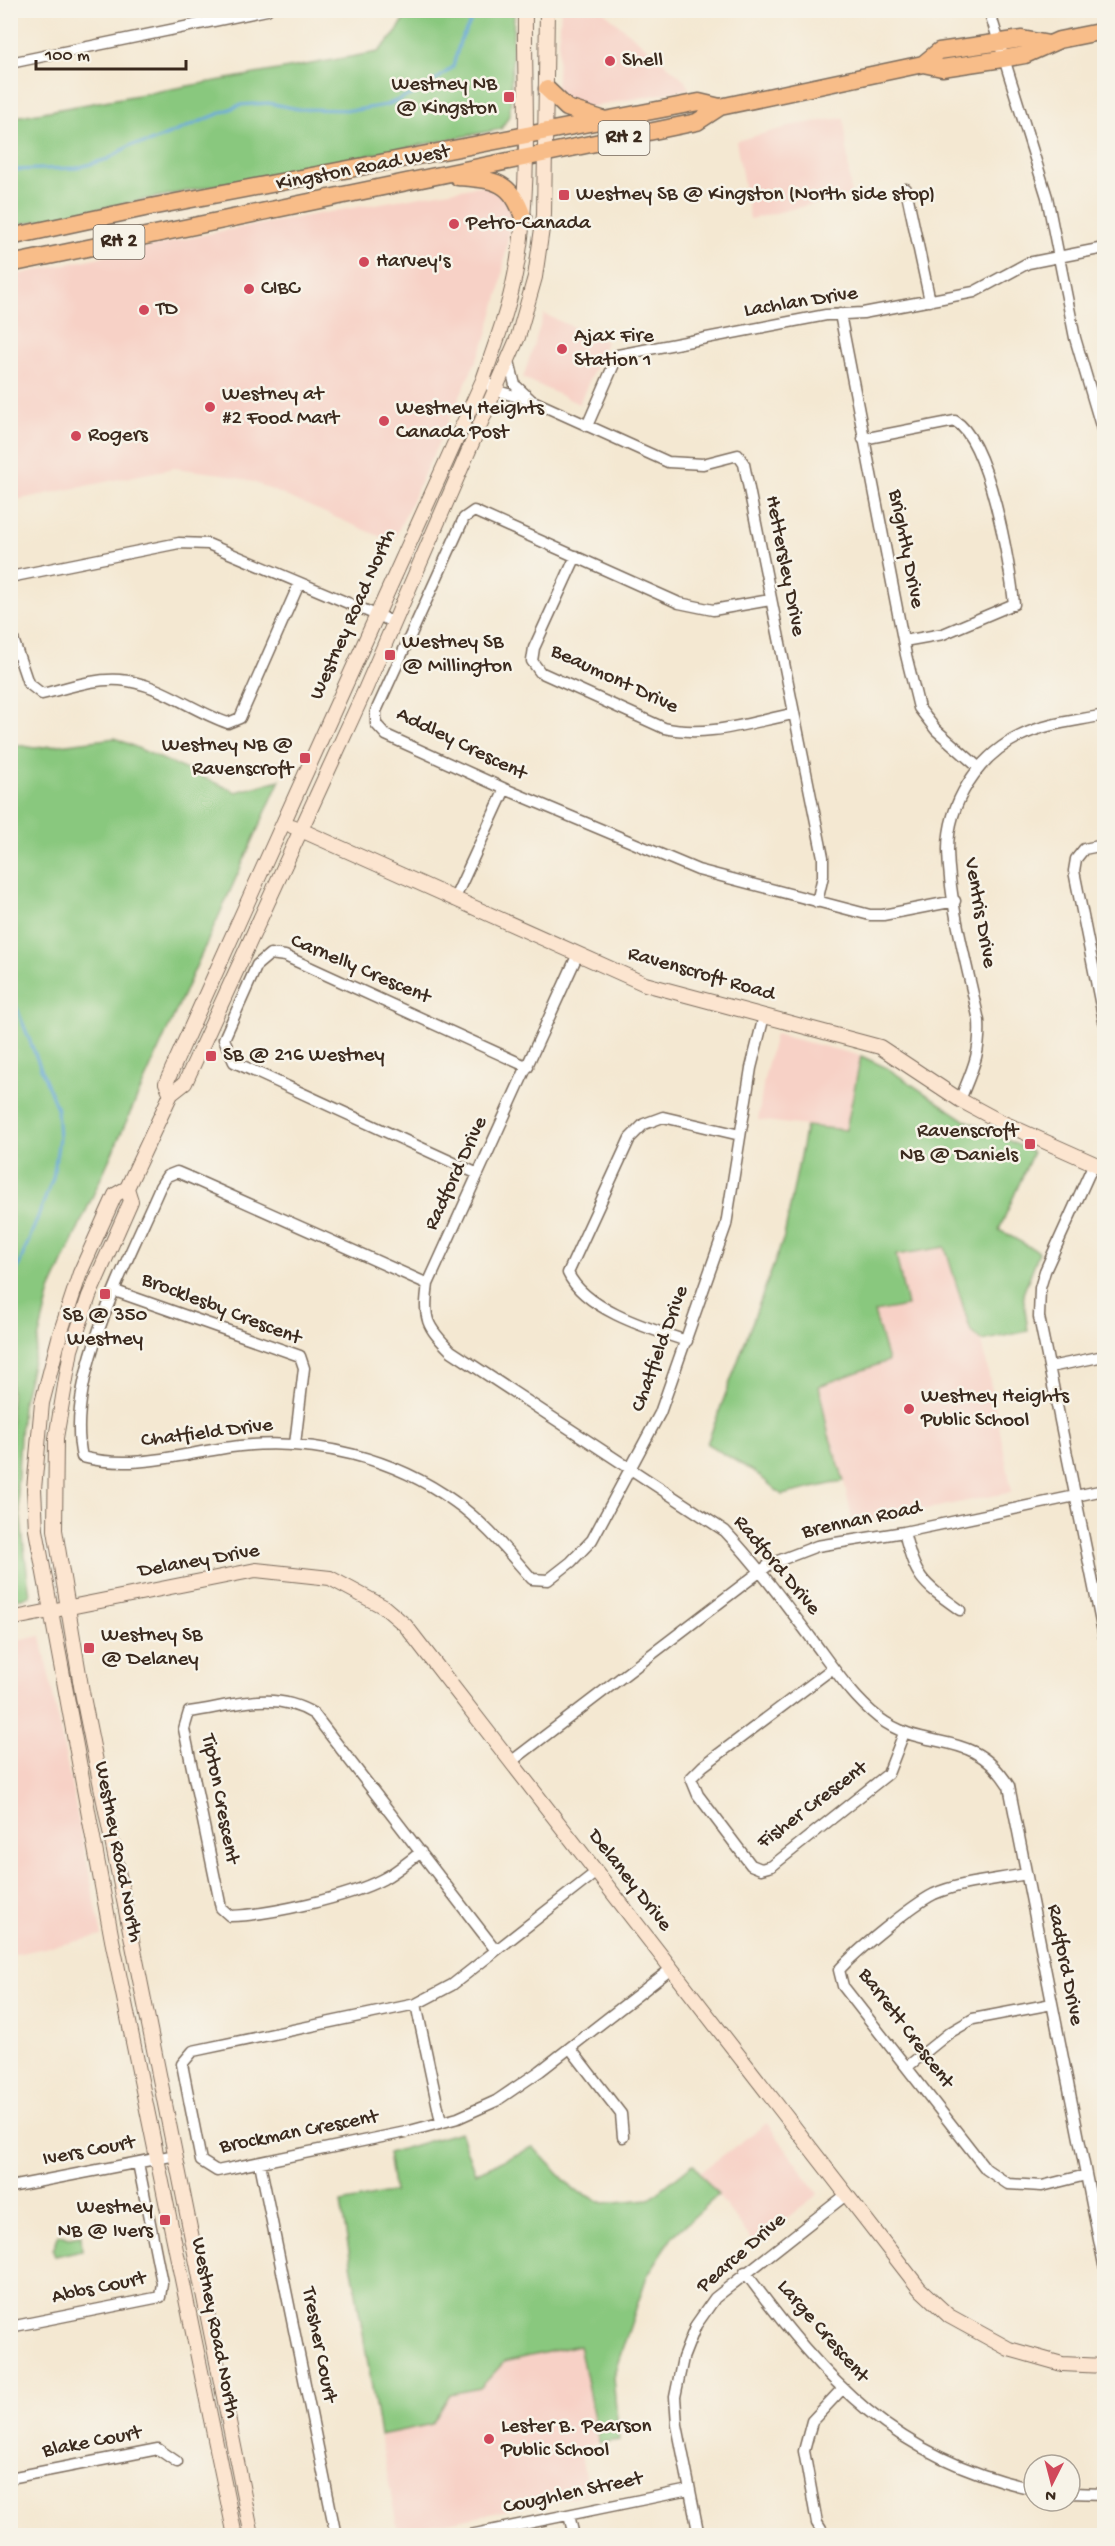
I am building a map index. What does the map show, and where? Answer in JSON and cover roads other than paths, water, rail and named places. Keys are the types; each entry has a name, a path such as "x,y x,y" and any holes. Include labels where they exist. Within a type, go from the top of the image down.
{"main road":[{"name":"Westney Road North","path":"171,1094 166,1083 483,380 515,275 523,216 525,10"},
{"name":"Westney Road North","path":"235,2535 112,1940 58,1609 54,1501 56,1438 62,1392 71,1350 89,1296 130,1201 128,1188 171,1094 185,1083 365,690 509,361 535,277 544,215 547,10"},
{"name":"Kingston Road West","path":"10,264 697,122 720,107 923,64 942,68 1000,51 1025,55 1049,44 1104,31"},
{"path":"547,89 556,101 567,108 606,121"},
{"name":"Kingston Road West","path":"10,237 146,208 699,102 720,107"},
{"path":"442,176 473,178 500,184 511,190 517,198 523,216"},
{"path":"412,537 428,544"},
{"name":"Ravenscroft Road","path":"284,822 577,956 645,984 880,1047 960,1100 999,1121 1099,1165"},
{"name":"Westney Road North","path":"128,1188 115,1195 80,1273 60,1334 42,1403 34,1489 36,1530 82,1692 252,2535"},
{"name":"Delaney Drive","path":"10,1619 256,1570 330,1578 384,1607 405,1625 512,1761 596,1873 919,2288 949,2316 992,2341 1035,2358 1062,2364 1104,2366"}],"street":[{"path":"10,63 267,10"},
{"path":"989,10 1047,197 1075,338 1104,436"},
{"path":"906,189 930,302"},
{"name":"Lachlan Drive","path":"587,426 618,355 840,314 862,313 930,302 974,292 1028,263 1104,248"},
{"name":"Brightly Drive","path":"840,314 863,439 919,708 936,730 978,767"},
{"name":"Hettersley Drive","path":"509,361 515,385 532,401"},
{"name":"Hettersley Drive","path":"483,380 497,391 532,401 668,462 703,464 738,455 744,464 823,857 823,876 818,902"},
{"path":"863,439 955,421 965,426 990,480 1012,585 1014,604 943,634 904,641"},
{"name":"Addley Crescent","path":"770,600 713,610 679,603 474,511 464,518 376,711 376,724 386,735 505,789 698,870 870,915 883,915 955,901"},
{"path":"10,577 179,543 208,544 231,551 299,584 393,622"},
{"name":"Beaumont Drive","path":"576,556 534,648 532,661 540,672 664,728 680,731 701,732 793,714"},
{"path":"10,630 28,683 42,694 94,681 120,680 144,685 228,723 240,718 299,584"},
{"name":"Ventris Drive","path":"960,1100 978,1057 980,1040 979,1021 955,901 948,849 951,824 960,798 978,767 1001,746 1022,735 1049,726 1104,715"},
{"path":"454,900 505,789"},
{"path":"1104,845 1084,849 1076,859 1074,871 1104,1021"},
{"name":"Carnelly Crescent","path":"478,1174 234,1062 224,1039 256,965 270,954 285,956 528,1066"},
{"name":"Radford Drive","path":"577,956 428,1284 424,1312 431,1331 451,1351 725,1531 759,1571 858,1699 880,1719 904,1733 956,1745 984,1755 997,1767 1008,1785 1104,2265"},
{"name":"Chatfield Drive","path":"428,1284 177,1172 168,1176 160,1187 115,1291 85,1372 78,1439 82,1457 99,1461 147,1463 240,1446 296,1444 359,1456 400,1470 457,1503 494,1536 532,1579 548,1580 571,1562 592,1540 660,1413 726,1225 751,1068 764,1016"},
{"path":"687,1341 628,1321 574,1287 568,1273 630,1138 644,1124 663,1118 740,1135"},
{"path":"1099,1165 1045,1270 1040,1288 1039,1317 1074,1496 1103,1623 1104,1637"},
{"name":"Brocklesby Crescent","path":"115,1291 300,1356 304,1368 296,1444"},
{"path":"1050,1367 1104,1356"},
{"name":"Brennan Road","path":"512,1761 759,1571 817,1546 904,1532 1104,1490"},
{"path":"904,1532 910,1556 922,1582 960,1610"},
{"name":"Fisher Crescent","path":"833,1668 703,1766 691,1778 698,1795 751,1865 761,1869 772,1866 888,1774 904,1733"},
{"name":"Tipton Crescent","path":"421,1852 384,1878 352,1892 252,1914 230,1916 221,1908 184,1729 189,1712 276,1699 299,1704 314,1714 421,1852 495,1949"},
{"name":"Brockman Crescent","path":"596,1873 495,1949 452,1985 416,2004 193,2051 182,2064 201,2161 217,2171 260,2163 441,2122 496,2101 570,2048 671,1969"},
{"name":"Barrett Crescent","path":"1026,1874 953,1887 932,1895 851,1956 839,1970 843,1986 986,2169 1008,2184 1042,2186 1086,2175"},
{"path":"416,2004 441,2122"},
{"path":"908,2067 949,2033 973,2019 1052,2004"},
{"path":"570,2048 621,2114 623,2137"},
{"name":"Ivers Court","path":"10,2187 176,2155"},
{"name":"Abbs Court","path":"10,2327 160,2297 162,2283 138,2163"},
{"name":"Tresher Court","path":"260,2163 336,2535"},
{"name":"Pearce Drive","path":"699,2535 677,2425 675,2397 683,2358 696,2325 715,2298 745,2272 847,2194"},
{"name":"Large Crescent","path":"745,2272 813,2358 842,2389 879,2421 927,2452 974,2474 1022,2486"},
{"path":"825,2535 817,2523 804,2451 812,2421 842,2389"},
{"name":"Blake Court","path":"10,2478 158,2450 177,2462"},
{"name":"Coughlen Street","path":"465,2535 689,2490"},
{"path":"1082,2493 1104,2494"},
{"path":"569,2515 574,2535"}],"waterway":[{"path":"10,170 77,168 108,159 131,145 148,143 240,105 268,103 298,109 356,110 386,105 423,90 453,67 460,41 472,20 472,10"},
{"path":"10,991 57,1109 59,1138 53,1178 16,1273 10,1306"}],"place":[{"name":"Shell","path":"610,61"},
{"name":"Westney NB @ Kingston","path":"509,97"},
{"name":"Westney SB @ Kingston (North side stop)","path":"564,195"},
{"name":"Petro-Canada","path":"454,224"},
{"name":"Harvey's","path":"364,262"},
{"name":"CIBC","path":"249,289"},
{"name":"TD","path":"144,310"},
{"name":"Ajax Fire Station 1","path":"562,349"},
{"name":"Westney at #2 Food Mart","path":"210,407"},
{"name":"Westney Heights Canada Post","path":"384,421"},
{"name":"Rogers","path":"76,436"},
{"name":"Westney SB @ Millington","path":"390,655"},
{"name":"Westney NB @ Ravenscroft","path":"305,758"},
{"name":"SB @ 216 Westney","path":"211,1056"},
{"name":"Ravenscroft NB @ Daniels","path":"1030,1144"},
{"name":"SB @ 350 Westney","path":"105,1294"},
{"name":"Westney Heights Public School","path":"909,1409"},
{"name":"Westney SB @ Delaney","path":"89,1648"},
{"name":"Westney NB @ Ivers","path":"165,2220"},
{"name":"Lester B. Pearson Public School","path":"489,2439"}]}
